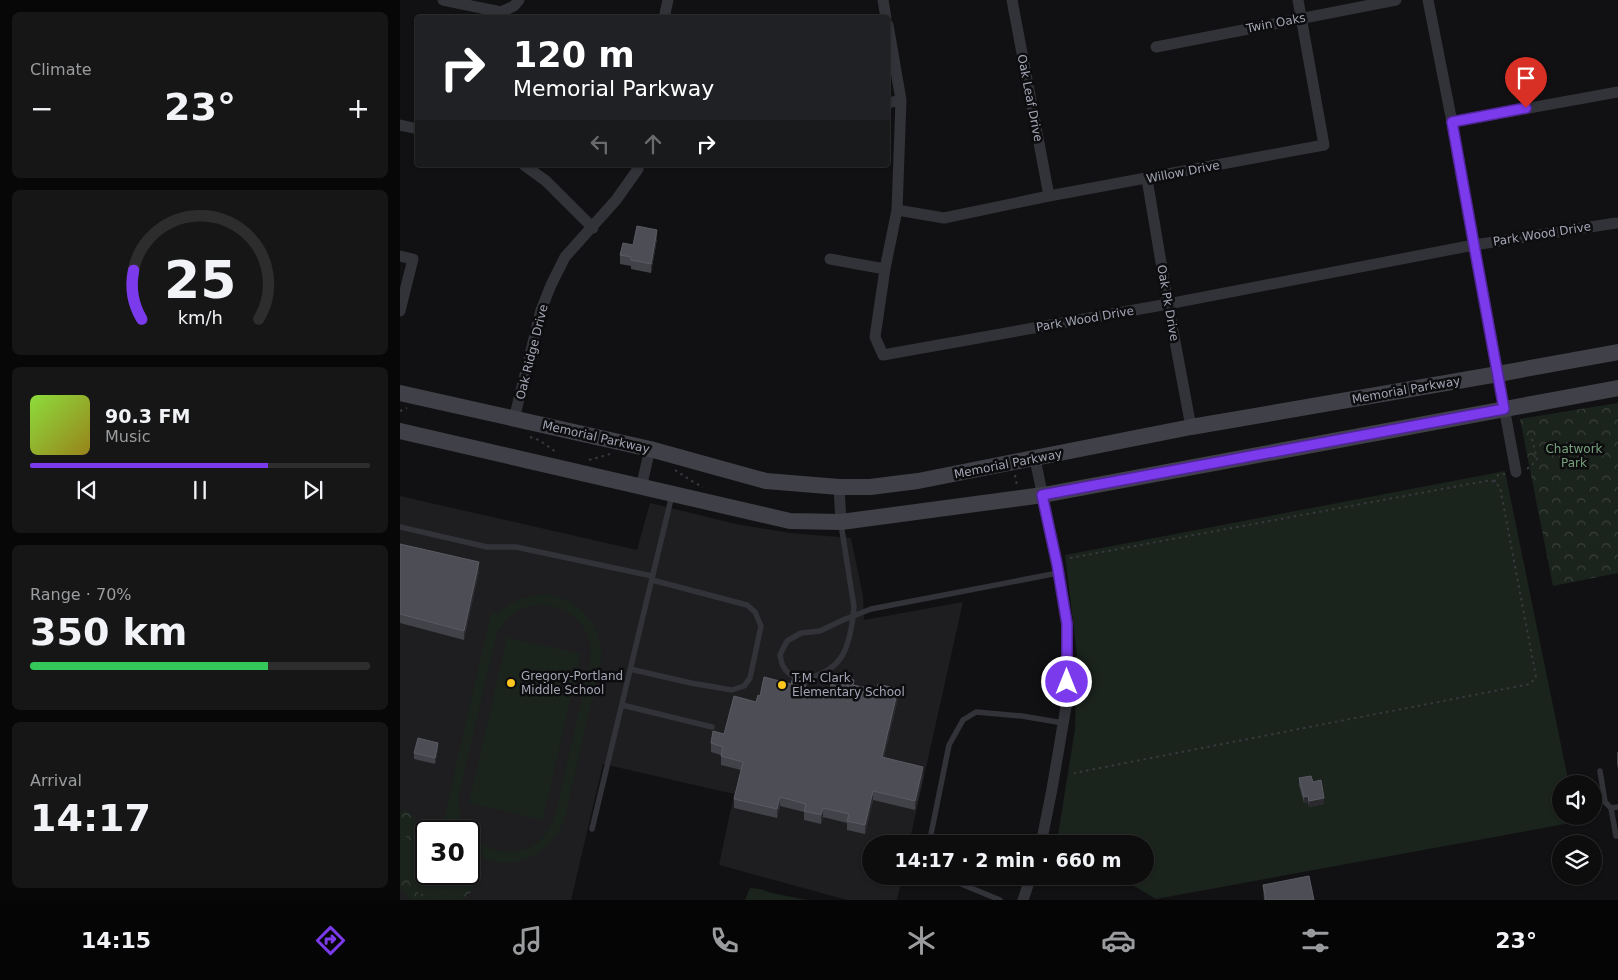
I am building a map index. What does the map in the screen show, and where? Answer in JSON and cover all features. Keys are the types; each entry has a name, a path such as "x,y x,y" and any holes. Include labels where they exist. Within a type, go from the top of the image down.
{"street":[{"path":"443,0 501,12 514,6 519,0"},
{"path":"665,15 668,0"},
{"path":"883,0 886,15"},
{"name":"Oak Leaf Drive","path":"1012,0 1049,196"},
{"name":"Willow Drive","path":"897,210 944,218 1049,196 1324,145 1298,0"},
{"name":"Twin Oaks","path":"1156,47 1396,0"},
{"path":"1428,0 1516,472"},
{"name":"Park Wood Drive","path":"890,37 901,100 897,210 885,269 875,337 884,354 1168,304 1474,245 1616,223"},
{"path":"1452,122 1618,92"},
{"path":"890,103 901,100"},
{"path":"400,125 415,128"},
{"path":"527,167 546,181 593,228"},
{"name":"Oak Ridge Drive","path":"514,419 541,310 551,285 565,257 593,228 616,200 638,167"},
{"name":"Oak Pk Drive","path":"1147,178 1191,427"},
{"path":"400,256 413,258 400,311"},
{"path":"830,259 885,269"},
{"name":"Memorial Parkway","path":"400,393 650,449 766,481 839,487 870,487 918,481 1191,427 1618,352"},
{"path":"400,432 790,521 841,522 1042,495 1618,388"},
{"path":"641,488 650,449"},
{"path":"1035,459 1067,624 1067,701 1042,835"},
{"path":"839,487 841,522"},
{"path":"1023,900 1029,885"}],"lane":[{"path":"592,829 672,495"},
{"path":"841,522 854,607 853,616 852,629 840,659 823,673 807,679 793,676 783,667 780,655 787,641 801,633 820,631 853,616 871,609 1058,573"},
{"path":"400,528 487,547 516,547 652,578 747,604 755,612 761,626 750,678 744,686 732,690 630,669"},
{"path":"622,705 712,727"},
{"path":"931,835 949,745 963,720 976,712 1022,716 1063,723"},
{"path":"1600,771 1605,802 1611,808 1616,836 1618,835"},
{"path":"1611,808 1618,807"},
{"path":"964,885 1000,900"}],"path":[{"path":"1070,558 1491,480 1500,487 1536,677 1530,684 1074,773"}],"shaded area":[{"path":"400,496 637,550 650,503 736,524 790,533 851,538 863,596 864,620 963,602 911,835 862,835 862,885 900,885 897,900 847,900 719,865 734,794 603,764 571,900 400,900"}],"green space":[{"name":"Chatwork Park","path":"1618,403 1618,573 1553,586 1520,419"},
{"path":"1505,471 1567,775 1552,775 1552,825 1560,825 1156,899 1132,885 1154,885 1154,835 1058,835 1075,729 1077,655 1065,555"},
{"path":"547,594 559,597 579,607 586,614 597,633 602,656 564,822 556,835 535,855 509,863 496,862 480,855 480,842 495,850 516,851 536,843 544,836 550,826 555,815 591,657 590,642 584,628 567,612 545,605 534,606 522,609 505,621 497,634 458,799 462,820 444,818 491,612 497,613 514,602 526,597"},
{"path":"507,637 581,654 543,820 469,803"},
{"path":"405,808 416,820 415,885 474,885 476,887 462,900 411,900 400,888 400,813"},
{"path":"400,819 412,831 400,842"},
{"path":"415,841 415,864 403,875 400,873 400,854"},
{"path":"415,876 415,885 431,885 420,895 409,882"},
{"path":"445,885 461,885 465,890 454,900 428,900"},
{"path":"750,888 760,889 808,900 745,900"}],"building":[{"path":"637,226 657,230 651,264 631,260 631,257 620,255 623,243 633,245"},
{"path":"400,544 479,562 464,631 400,614"},
{"path":"794,674 807,677 805,687 829,693 833,675 854,680 853,685 876,690 878,684 898,689 882,757 923,767 915,801 873,791 865,825 847,821 849,814 823,808 821,815 804,811 806,804 780,797 777,809 734,799 743,762 721,756 723,747 711,743 713,731 724,734 734,696 756,702 758,695 760,696 764,677 791,684"},
{"path":"418,738 438,743 435,758 414,753"},
{"path":"1311,776 1313,782 1321,780 1324,798 1309,801 1308,796 1304,797 1299,778"},
{"path":"1309,876 1314,900 1266,900 1263,885"}],"place":[{"name":"Gregory-Portland Middle School","path":"511,683"},
{"name":"T.M. Clark Elementary School","path":"782,685"}],"route":[{"path":"1067,682 1067,624 1057,564 1042,495 1504,409 1452,122 1526,108"}]}
